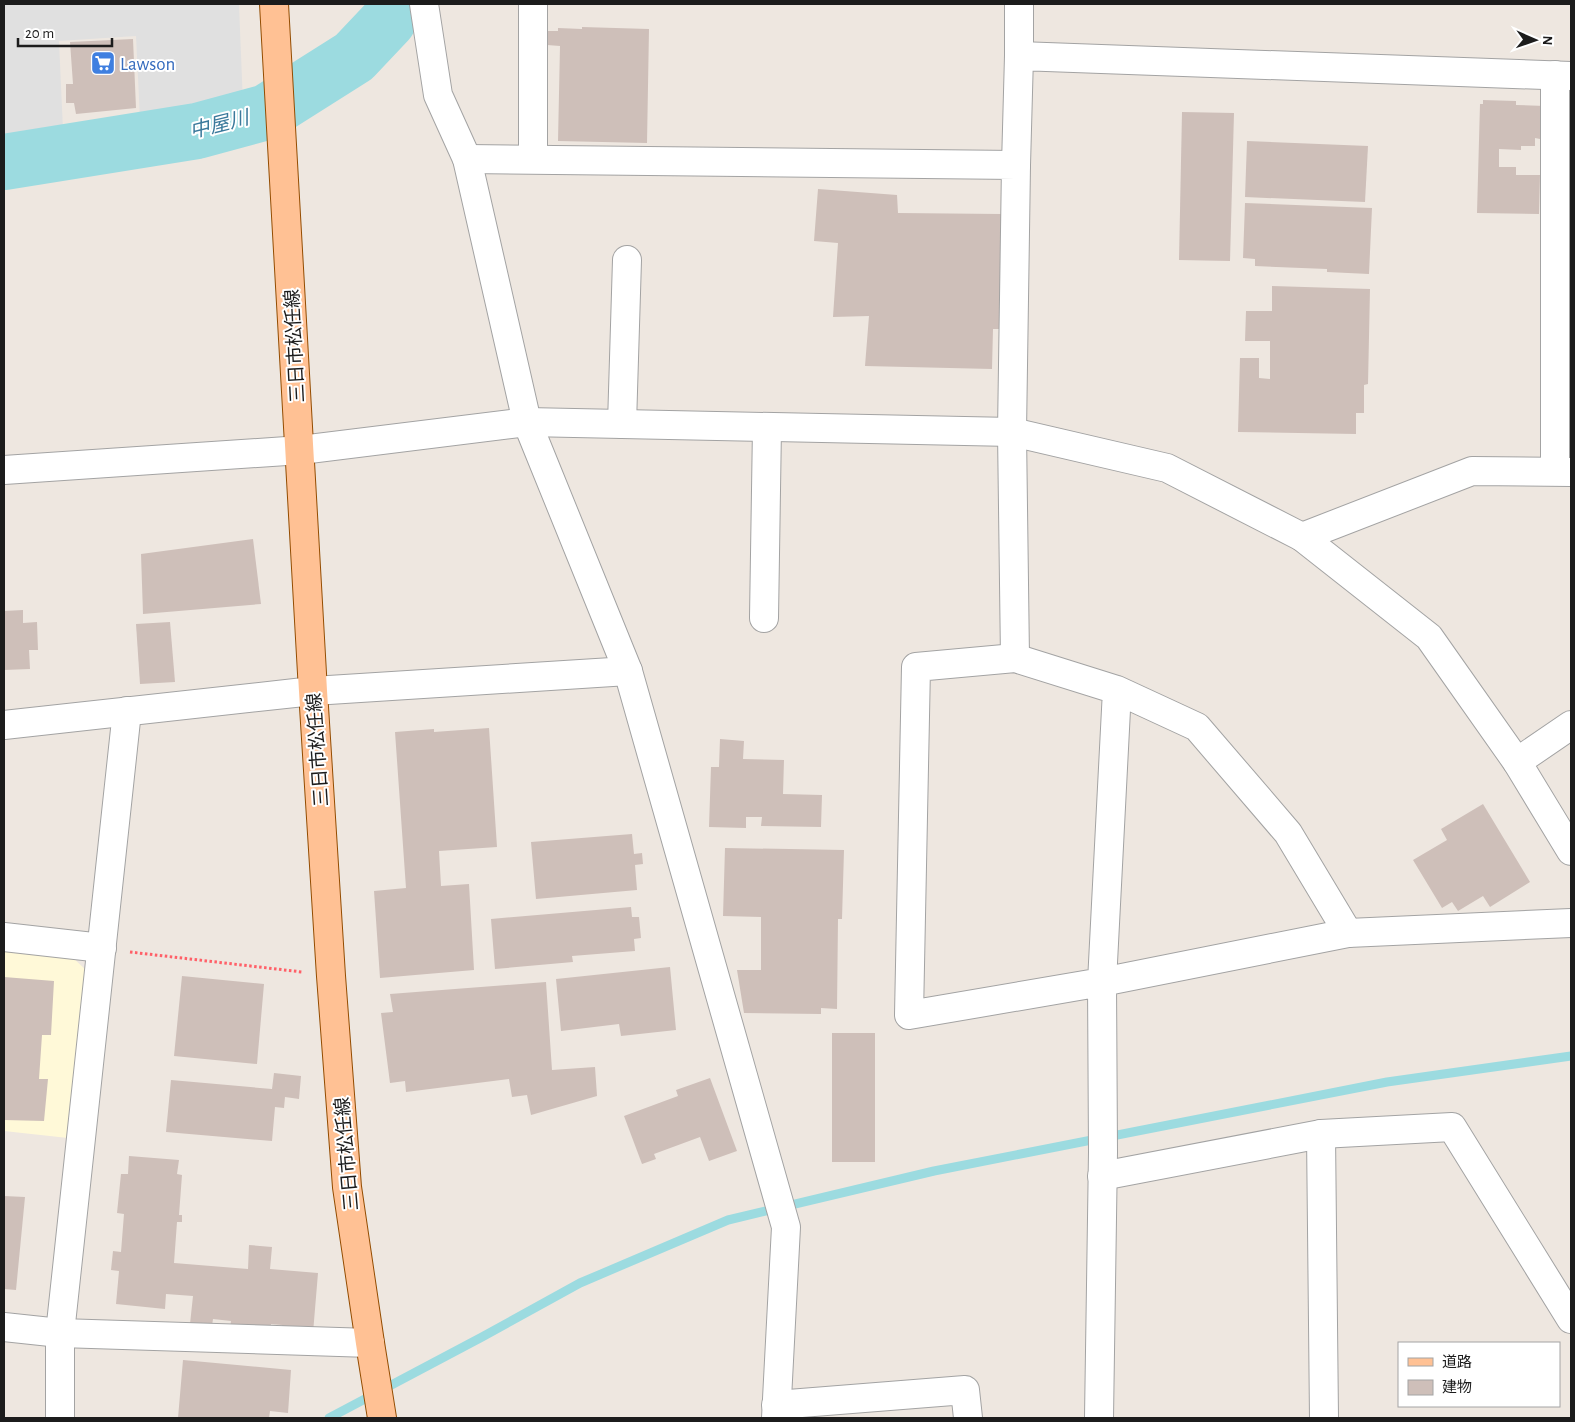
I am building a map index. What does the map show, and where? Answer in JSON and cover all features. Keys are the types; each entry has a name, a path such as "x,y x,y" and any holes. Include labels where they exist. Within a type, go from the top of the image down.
{"main road":[{"name":"三日市松任線","path":"274,4 313,691 347,1187 382,1416"}],"street":[{"path":"424,4 438,95 468,158 527,422 628,671 777,1190 786,1227 776,1412 966,1390 968,1418"},
{"path":"533,4 533,159"},
{"path":"1015,658 1012,432 1019,4"},
{"path":"1019,56 1563,76 1563,471 1472,470 1302,537"},
{"path":"468,158 1016,165"},
{"path":"622,424 628,260"},
{"path":"4,470 300,450 527,422 1012,432 1167,468 1302,537 1429,638 1517,762 1571,851"},
{"path":"764,618 767,427"},
{"path":"1348,933 1288,833 1197,728 1117,690 1015,658 916,667 909,1015 1102,982 1348,933 1571,923"},
{"path":"4,725 313,691 628,671"},
{"path":"1099,1418 1102,982 1117,690"},
{"path":"60,1418 60,1333 127,711"},
{"path":"1517,762 1571,725"},
{"path":"4,937 102,948"},
{"path":"1102,1164 1321,1134 1452,1127 1571,1318"},
{"path":"1321,1134 1324,1418"},
{"path":"4,1327 60,1333 370,1343"}],"path":[{"path":"102,948 332,976"}],"shaded area":[{"path":"4,4 239,4 243,105 140,119 136,36 59,41 63,130 4,139"},
{"path":"4,950 71,956 86,970 68,1138 4,1131"}],"building":[{"path":"582,27 649,29 647,143 558,141 560,46 547,45 547,31 558,31 558,28 582,29"},
{"name":"Lawson","path":"133,39 136,108 76,114 74,103 66,103 66,84 73,84 70,42"},
{"path":"1483,100 1516,101 1516,105 1545,106 1544,121 1541,121 1540,139 1535,138 1535,146 1521,146 1521,150 1499,149 1499,167 1516,167 1516,175 1540,175 1539,214 1477,213 1480,104 1483,104"},
{"path":"1182,112 1234,113 1230,261 1179,260"},
{"path":"1247,141 1368,146 1365,202 1245,197"},
{"path":"818,189 897,195 898,213 1001,214 1006,233 1005,329 993,329 992,369 865,366 869,316 833,317 838,243 814,241"},
{"path":"1245,203 1372,208 1369,274 1327,272 1327,269 1255,266 1255,259 1243,258"},
{"path":"1272,286 1370,289 1368,384 1364,385 1364,413 1356,413 1356,434 1238,432 1240,358 1259,358 1259,378 1270,379 1270,341 1245,341 1246,311 1272,311"},
{"path":"253,539 261,604 143,614 141,554"},
{"path":"23,610 23,623 37,622 38,650 29,650 30,669 4,670 4,611"},
{"path":"170,622 175,682 140,684 136,624"},
{"path":"489,728 497,847 439,851 441,886 469,884 474,970 380,978 374,891 406,888 395,732 434,729 434,732"},
{"path":"720,739 744,741 743,759 784,760 783,794 822,795 821,827 761,826 762,817 746,817 746,828 709,827 711,767 719,767"},
{"path":"1483,804 1530,882 1490,907 1483,896 1458,911 1452,902 1442,908 1413,860 1447,840 1441,829"},
{"path":"632,834 634,854 642,853 643,864 635,865 637,890 536,899 531,842"},
{"path":"725,848 844,850 842,919 838,919 837,1009 821,1008 821,1014 744,1013 737,970 761,970 761,917 723,916"},
{"path":"631,907 632,917 639,917 641,938 634,939 635,951 572,956 573,962 495,969 491,919"},
{"path":"670,967 676,1030 621,1036 619,1024 561,1031 556,979"},
{"path":"182,976 264,984 257,1064 174,1056"},
{"path":"4,977 54,981 51,1035 42,1035 39,1079 48,1079 44,1121 4,1120"},
{"path":"546,982 552,1070 595,1067 597,1096 531,1115 527,1095 512,1097 509,1079 406,1092 405,1081 390,1083 381,1013 393,1012 390,994"},
{"path":"832,1033 875,1033 875,1162 832,1162"},
{"path":"274,1073 301,1076 299,1099 285,1097 284,1108 275,1107 272,1141 166,1132 171,1080 272,1089"},
{"path":"710,1078 737,1151 709,1161 700,1137 654,1154 656,1159 642,1164 624,1116 678,1096 676,1090"},
{"path":"129,1156 179,1160 177,1174 182,1175 179,1215 182,1215 182,1222 177,1222 174,1263 248,1269 249,1245 272,1247 270,1269 318,1273 313,1333 281,1334 282,1325 271,1324 270,1333 230,1329 231,1321 213,1319 212,1326 190,1324 193,1296 166,1294 165,1309 116,1304 119,1271 111,1270 113,1251 121,1252 124,1214 117,1213 121,1174 128,1174"},
{"path":"4,1196 25,1197 16,1290 4,1289"},
{"path":"183,1360 291,1370 288,1413 270,1411 269,1418 178,1418"}],"waterway":[{"name":"中屋川","path":"4,162 197,131 267,112 354,57 388,21 396,6"},
{"path":"329,1418 580,1283 728,1220 934,1171 1387,1082 1571,1056"}],"place":[{"name":"Lawson","path":"103,63"}]}
